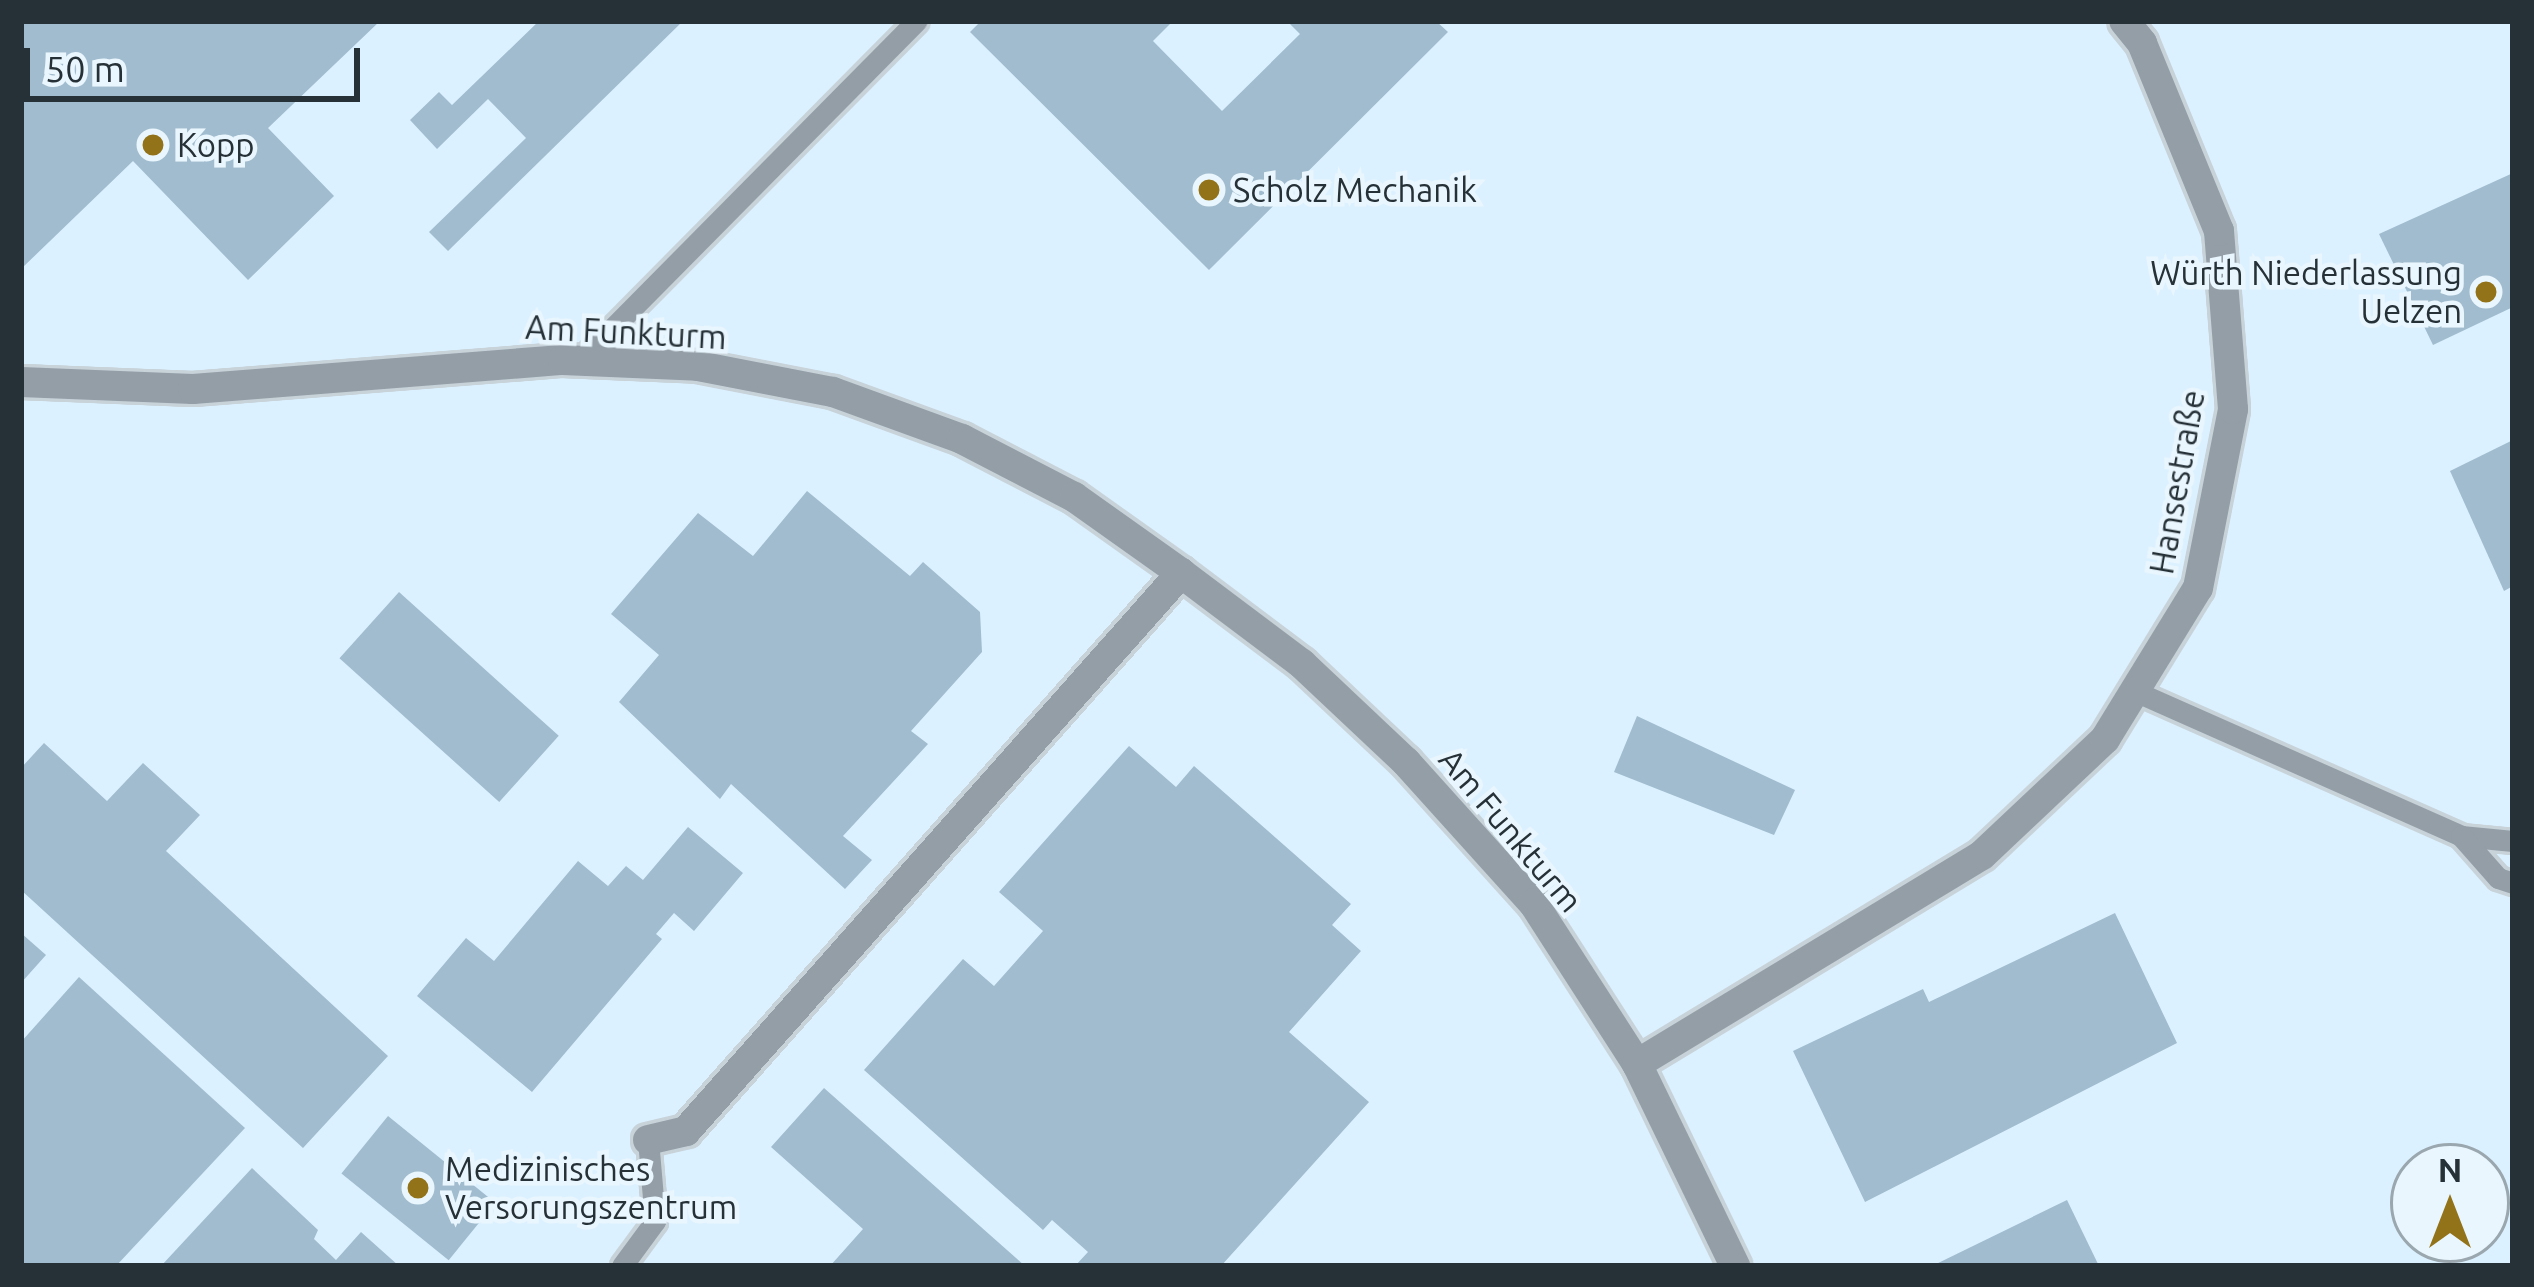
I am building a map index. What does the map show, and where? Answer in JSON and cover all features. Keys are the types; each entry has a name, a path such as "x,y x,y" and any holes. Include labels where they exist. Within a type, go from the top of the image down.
{"street":[{"name":"Hansestraße","path":"1637,1064 1982,855 2105,739 2139,693 2198,588 2234,409 2219,231 2142,43 2124,21"},
{"name":"Am Funkturm","path":"21,382 193,388 581,360 698,366 854,400 962,439 1074,497 1180,573 1302,664 1406,762 1534,904 1637,1064 1735,1266"},
{"path":"648,1140 686,1131 1180,573"}],"lane":[{"path":"581,360 917,21"},
{"path":"2139,693 2462,836 2513,841"},
{"path":"2462,836 2498,878 2513,883"},
{"path":"622,1266 655,1221 648,1140"}],"shaded area":[{"path":"21,21 2513,21 2513,1266 21,1266"}],"building":[{"name":"Kopp","path":"21,21 380,21 268,128 334,196 248,280 133,161 21,269"},
{"path":"539,21 683,21 448,251 429,232 526,138 488,99 437,149 410,120 439,92 452,105"},
{"name":"Scholz Mechanik","path":"981,21 1173,21 1153,41 1222,111 1300,34 1287,21 1436,21 1448,32 1209,270 970,32"},
{"path":"2513,173 2513,307 2433,345 2379,234"},
{"path":"2513,440 2513,586 2504,591 2450,471"},
{"path":"807,491 910,576 923,562 980,612 982,652 911,731 928,744 843,836 872,860 845,889 731,784 720,799 619,702 659,655 611,614 698,513 753,556"},
{"path":"399,592 559,736 499,802 339,658"},
{"path":"1637,716 1795,790 1774,835 1614,772"},
{"path":"44,743 107,801 143,763 200,815 166,851 388,1056 303,1148 21,890 21,768"},
{"path":"1129,746 1176,787 1194,766 1351,904 1332,925 1361,951 1289,1032 1369,1102 1221,1266 1075,1266 1088,1252 1052,1220 1043,1230 864,1070 963,959 994,986 1043,931 999,892"},
{"path":"688,827 743,873 694,931 674,913 656,934 662,939 532,1092 417,996 466,938 494,961 578,861 608,886 626,866 643,880"},
{"path":"2115,913 2177,1043 1865,1202 1793,1051 1923,989 1929,1002"},
{"path":"21,933 46,955 21,983"},
{"path":"79,977 245,1128 116,1266 21,1266 21,1042"},
{"path":"824,1088 1025,1266 830,1266 863,1229 771,1147"},
{"name":"Medizinisches Versorungszentrum","path":"388,1116 495,1203 449,1260 341,1174"},
{"path":"252,1168 318,1230 314,1239 336,1260 361,1232 399,1266 161,1266"},
{"path":"2067,1200 2099,1266 1932,1266"}],"place":[{"name":"Kopp","path":"153,145"},
{"name":"Scholz Mechanik","path":"1209,190"},
{"name":"Würth Niederlassung Uelzen","path":"2486,292"},
{"name":"Medizinisches Versorungszentrum","path":"418,1188"}]}
